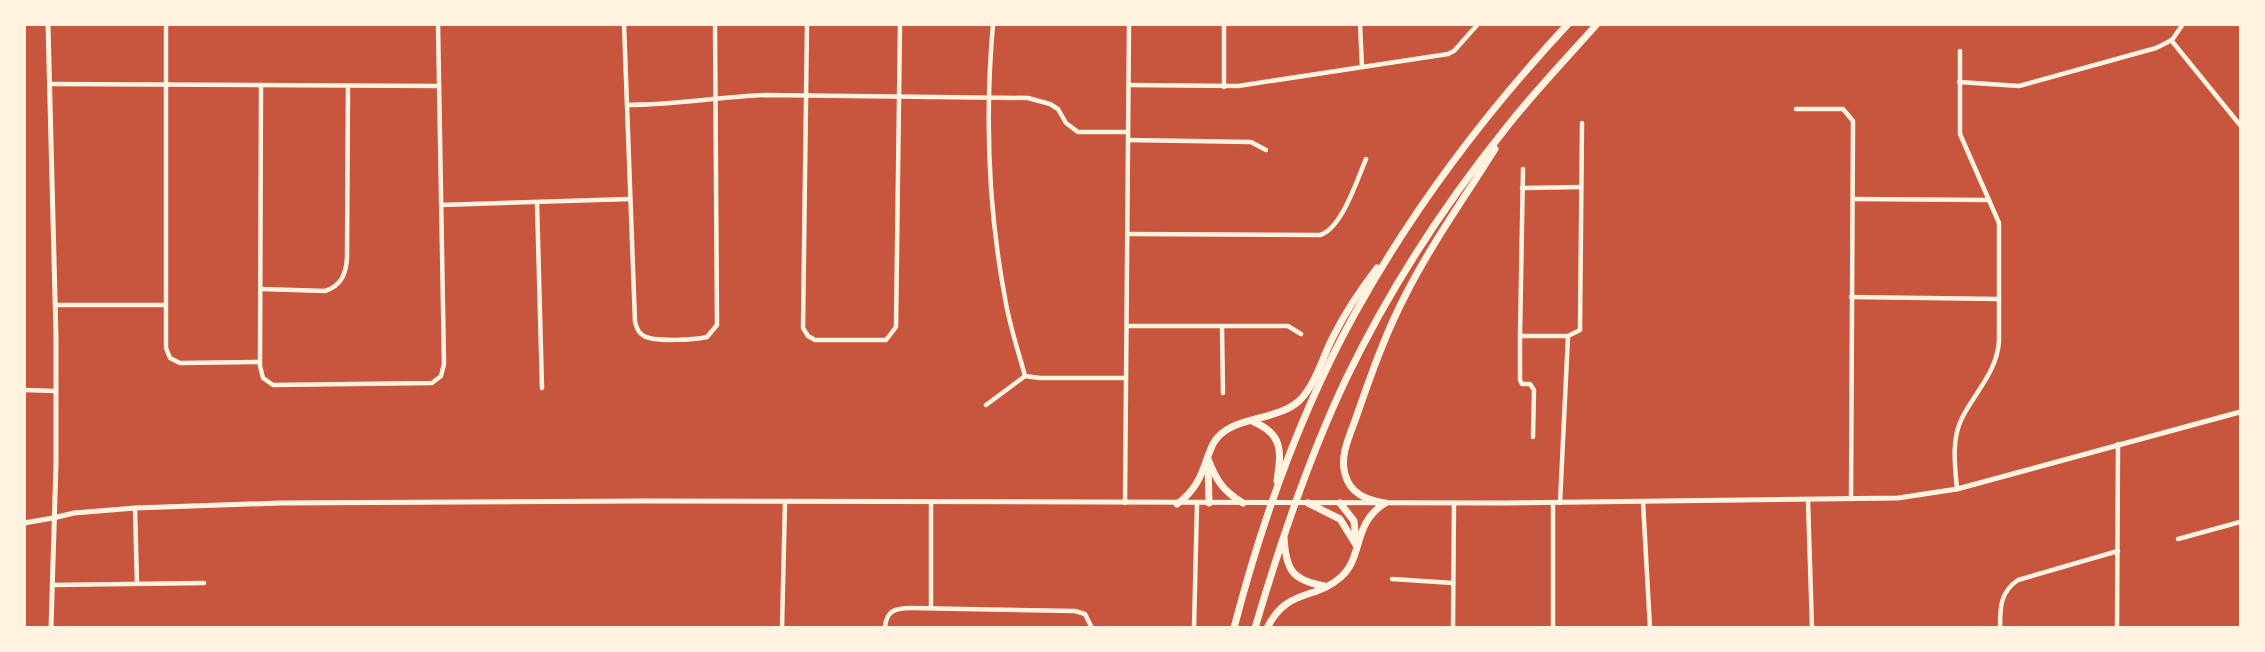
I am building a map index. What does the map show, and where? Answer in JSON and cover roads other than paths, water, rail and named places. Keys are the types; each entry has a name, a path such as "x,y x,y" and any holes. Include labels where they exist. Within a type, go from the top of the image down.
{"highway":[{"path":"1177,504 1196,488 1213,443 1225,431 1290,408 1301,398 1352,303 1510,88 1568,24"},
{"path":"1255,628 1284,533 1331,413 1384,308 1436,224 1517,115 1597,24"},
{"path":"1266,628 1276,612 1290,600 1340,578 1346,571 1366,521 1385,503 1359,495 1349,483 1344,470 1345,450 1373,369 1398,310 1429,252 1517,115"},
{"path":"1234,628 1251,563 1312,401 1370,288 1404,234"},
{"path":"1254,422 1272,432 1279,445 1275,496"},
{"path":"1208,458 1209,503"},
{"path":"1208,458 1221,488 1243,503"},
{"path":"1308,503 1340,520 1356,545"},
{"path":"1340,503 1354,522 1356,545"},
{"path":"1284,533 1285,554 1290,569 1305,582 1325,586"}],"street":[{"path":"48,24 56,391 51,628"},
{"path":"166,24 166,348 172,360 180,363 260,362"},
{"path":"261,85 260,362 263,378 273,385 432,383 442,373 444,364 438,24"},
{"path":"624,24 635,313 639,332 651,338 701,338 712,334 717,325 715,24"},
{"path":"807,24 803,328 815,341 883,341 894,333 900,24"},
{"path":"993,24 989,99 991,183 997,250 1005,300 1025,376"},
{"path":"1125,504 1129,24"},
{"path":"1224,24 1224,87"},
{"path":"1360,24 1362,66"},
{"path":"1129,85 1224,87 1448,54 1454,51 1478,24"},
{"path":"1959,82 2019,86 2156,48 2171,40 2183,24"},
{"path":"2171,40 2241,125"},
{"path":"1957,489 1957,432 1961,419 1999,352 2000,299 1999,223 1961,134 1960,51"},
{"path":"50,84 439,86"},
{"path":"261,289 325,291 333,289 343,277 347,258 348,86"},
{"path":"627,105 673,104 766,95 1028,98 1046,102 1058,109 1066,123 1078,132 1128,132"},
{"path":"1796,109 1843,109 1849,114 1854,129 1851,499"},
{"path":"1520,336 1569,336 1580,331 1582,123"},
{"path":"1128,140 1251,142 1266,150"},
{"path":"1127,234 1320,235 1330,229 1346,205 1366,159"},
{"path":"1522,169 1521,382 1530,384 1534,390 1533,437"},
{"path":"1522,188 1581,187"},
{"path":"441,205 630,199"},
{"path":"1853,199 1989,200"},
{"path":"537,202 542,388"},
{"path":"1851,297 2000,299"},
{"path":"55,305 165,305"},
{"path":"1126,326 1288,326 1301,334"},
{"path":"1222,327 1223,393"},
{"path":"1553,628 1556,503 1569,336"},
{"path":"986,405 1025,376 1126,378"},
{"path":"24,390 56,391"},
{"path":"24,523 74,513 135,508 292,503 1556,503 1917,497 1957,489 2118,443 2241,412"},
{"path":"2117,628 2118,443"},
{"path":"1808,500 1812,628"},
{"path":"782,628 785,502"},
{"path":"931,502 931,608"},
{"path":"1643,502 1650,628"},
{"path":"1453,628 1454,503"},
{"path":"1194,628 1197,504"},
{"path":"135,508 137,584"},
{"path":"2178,539 2241,522"},
{"path":"2000,628 2000,608 2004,595 2012,584 2024,577 2118,551"},
{"path":"1392,579 1453,583"},
{"path":"52,585 204,583"},
{"path":"885,628 888,615 894,609 931,608 1080,611 1089,618 1092,628"}]}
